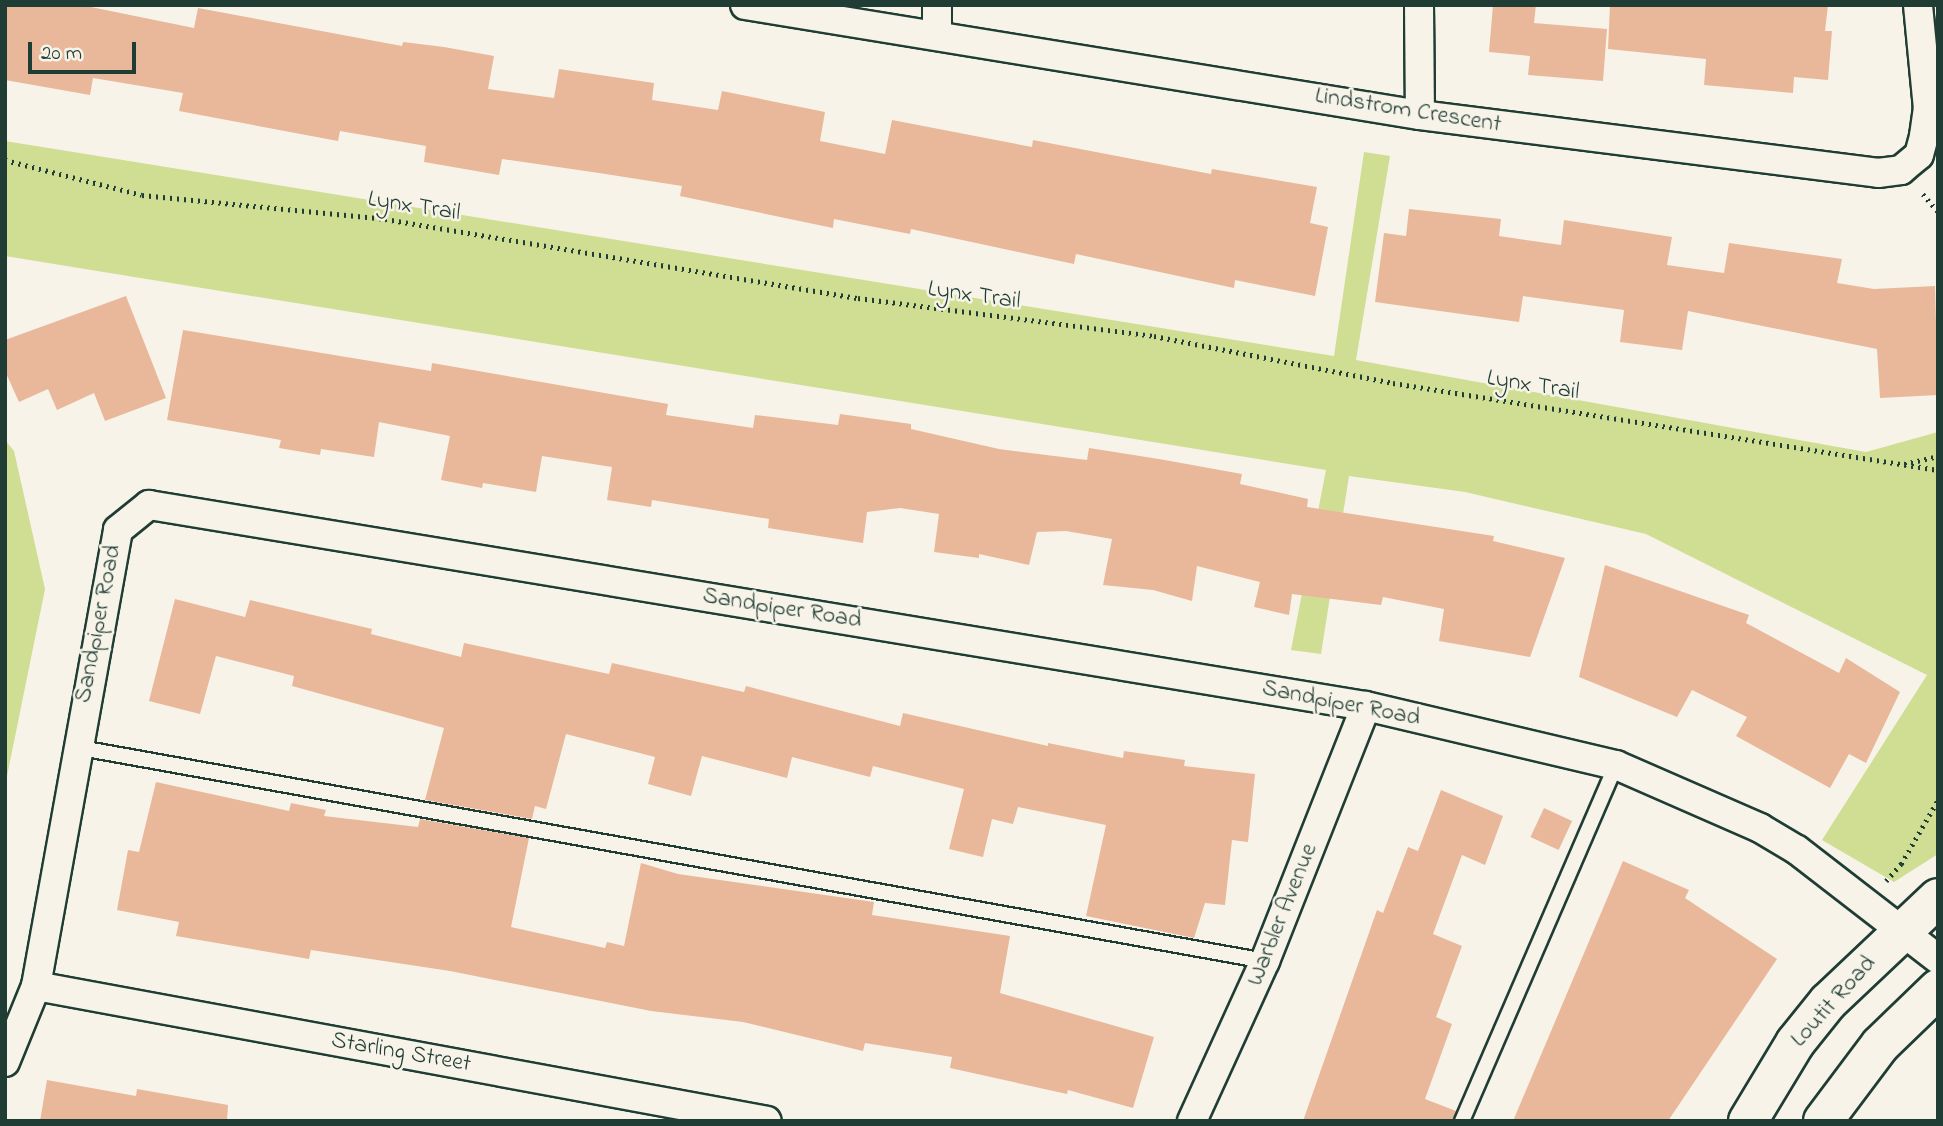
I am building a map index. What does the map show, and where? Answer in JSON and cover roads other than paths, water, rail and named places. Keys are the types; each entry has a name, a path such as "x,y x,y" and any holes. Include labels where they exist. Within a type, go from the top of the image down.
{"street":[{"name":"Lindstrom Crescent","path":"745,5 1420,115 1841,170 1901,170 1919,155 1928,109 1918,5"},
{"path":"937,5 937,35"},
{"path":"1419,5 1420,115"},
{"name":"Sandpiper Road","path":"5,1062 36,986 75,747 118,530 149,505 1367,706 1616,765 1760,828 1797,850 1863,904 1938,959"},
{"name":"Warbler Avenue","path":"1192,1121 1265,961 1367,706"},
{"name":"Loutit Road","path":"1748,1121 1795,1044 1828,1002 1901,930 1938,898"},
{"name":"Starling Street","path":"36,986 767,1121"},
{"path":"1823,1121 1880,1045 1938,989"}],"lane":[{"path":"75,747 1265,961"},
{"path":"1462,1121 1616,765"}]}
